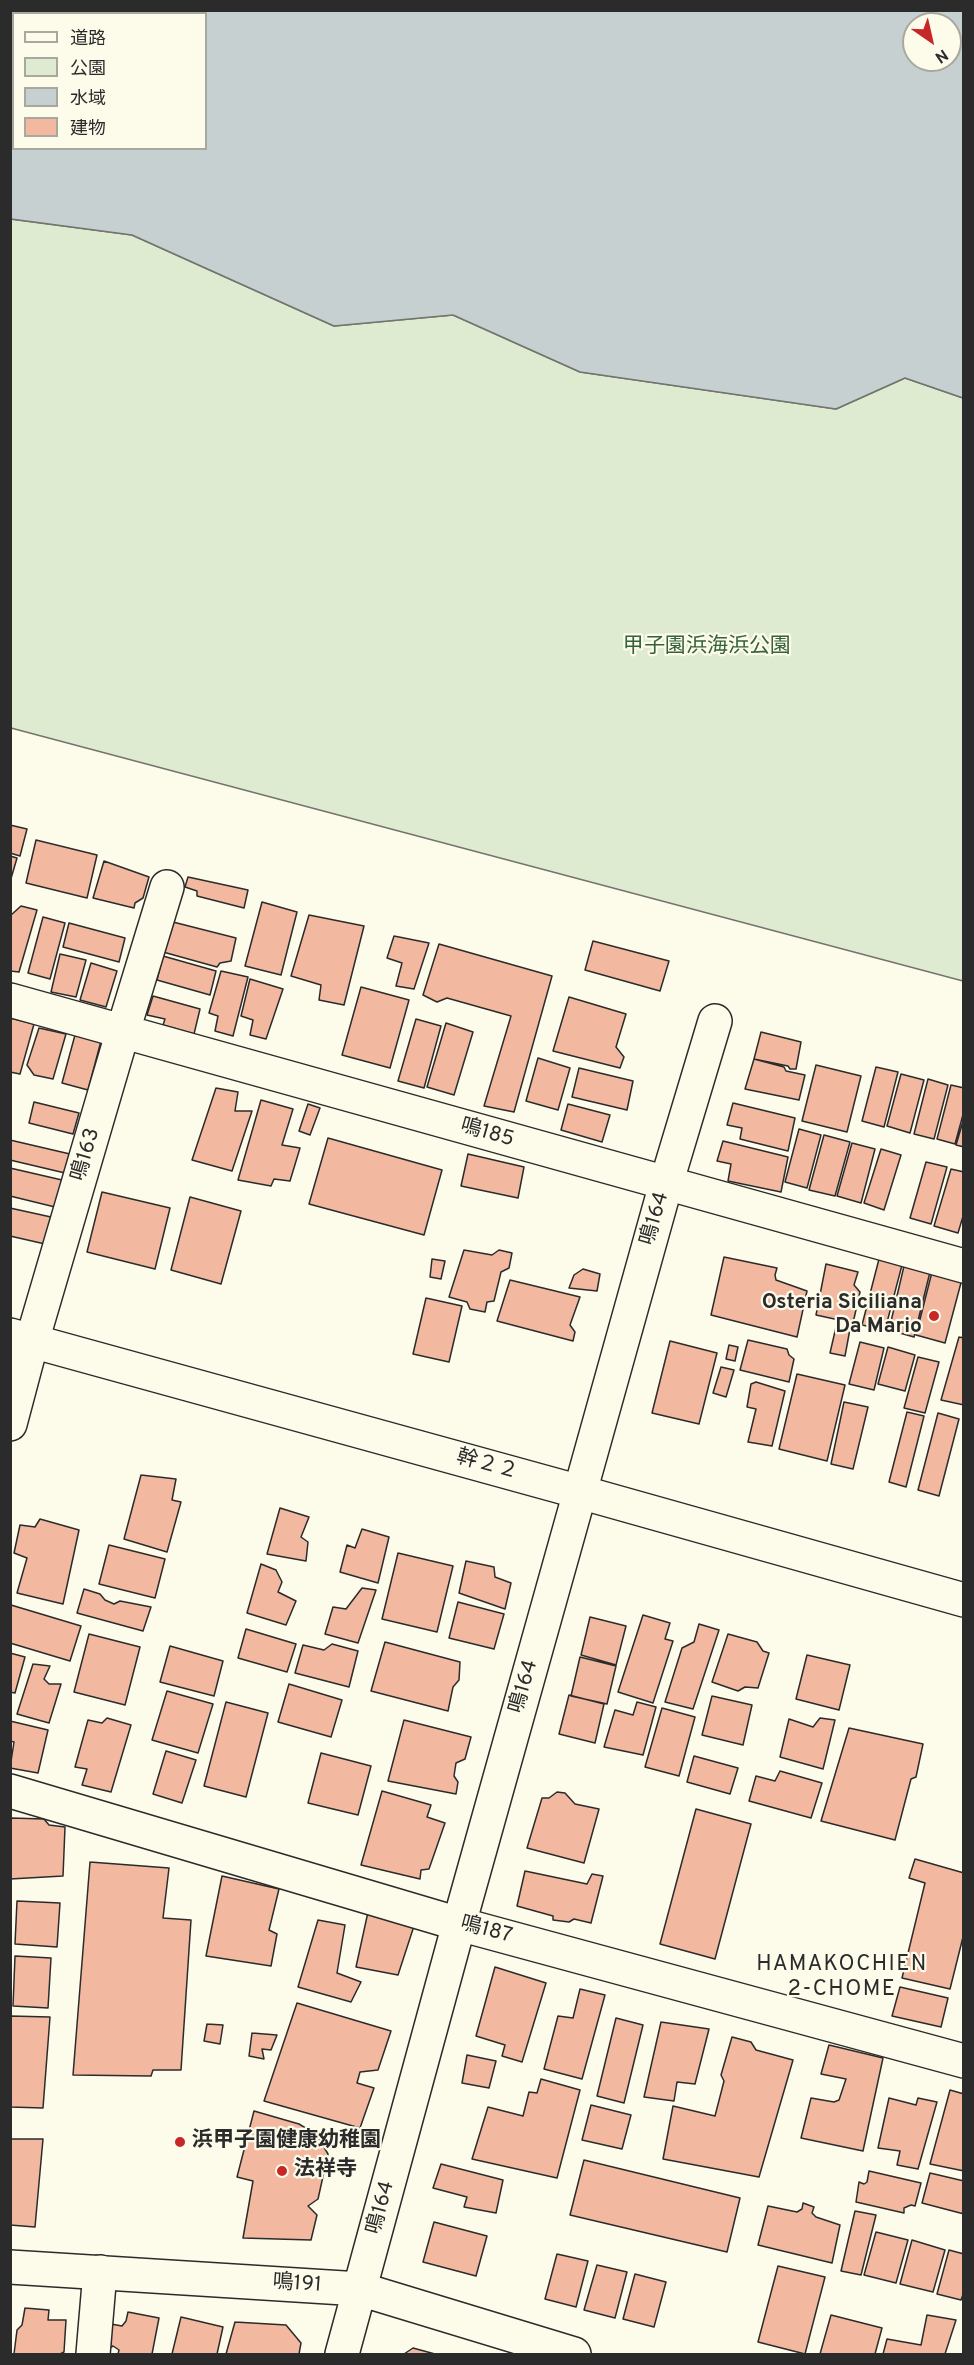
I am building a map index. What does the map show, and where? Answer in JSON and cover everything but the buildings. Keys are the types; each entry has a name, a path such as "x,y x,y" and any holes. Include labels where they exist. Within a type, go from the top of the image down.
{"street":[{"name":"鳴163","path":"10,1424 21,1338 123,1031 167,887"},
{"name":"鳴185","path":"10,1000 963,1266"},
{"name":"鳴164","path":"342,2355 459,1924 666,1184 715,1021"},
{"name":"幹２２","path":"21,1338 963,1600"},
{"name":"鳴187","path":"10,1791 459,1924 963,2061"},
{"name":"鳴191","path":"10,2267 360,2289 574,2355"},
{"path":"93,2355 100,2272"}],"green space":[{"name":"甲子園浜海浜公園","path":"10,219 132,235 334,326 453,315 580,372 836,409 905,378 963,398 963,981 11,728"}],"water":[{"path":"11,10 963,11 963,398 905,378 836,409 580,372 453,315 334,326 132,235 11,219"}],"place":[{"name":"Osteria Siciliana Da Mario","path":"934,1316"},
{"name":"浜甲子園健康幼稚園","path":"180,2142"},
{"name":"法祥寺","path":"282,2171"}],"district":[{"name":"HAMAKOCHIEN 2-CHOME","path":"842,1979"}]}
